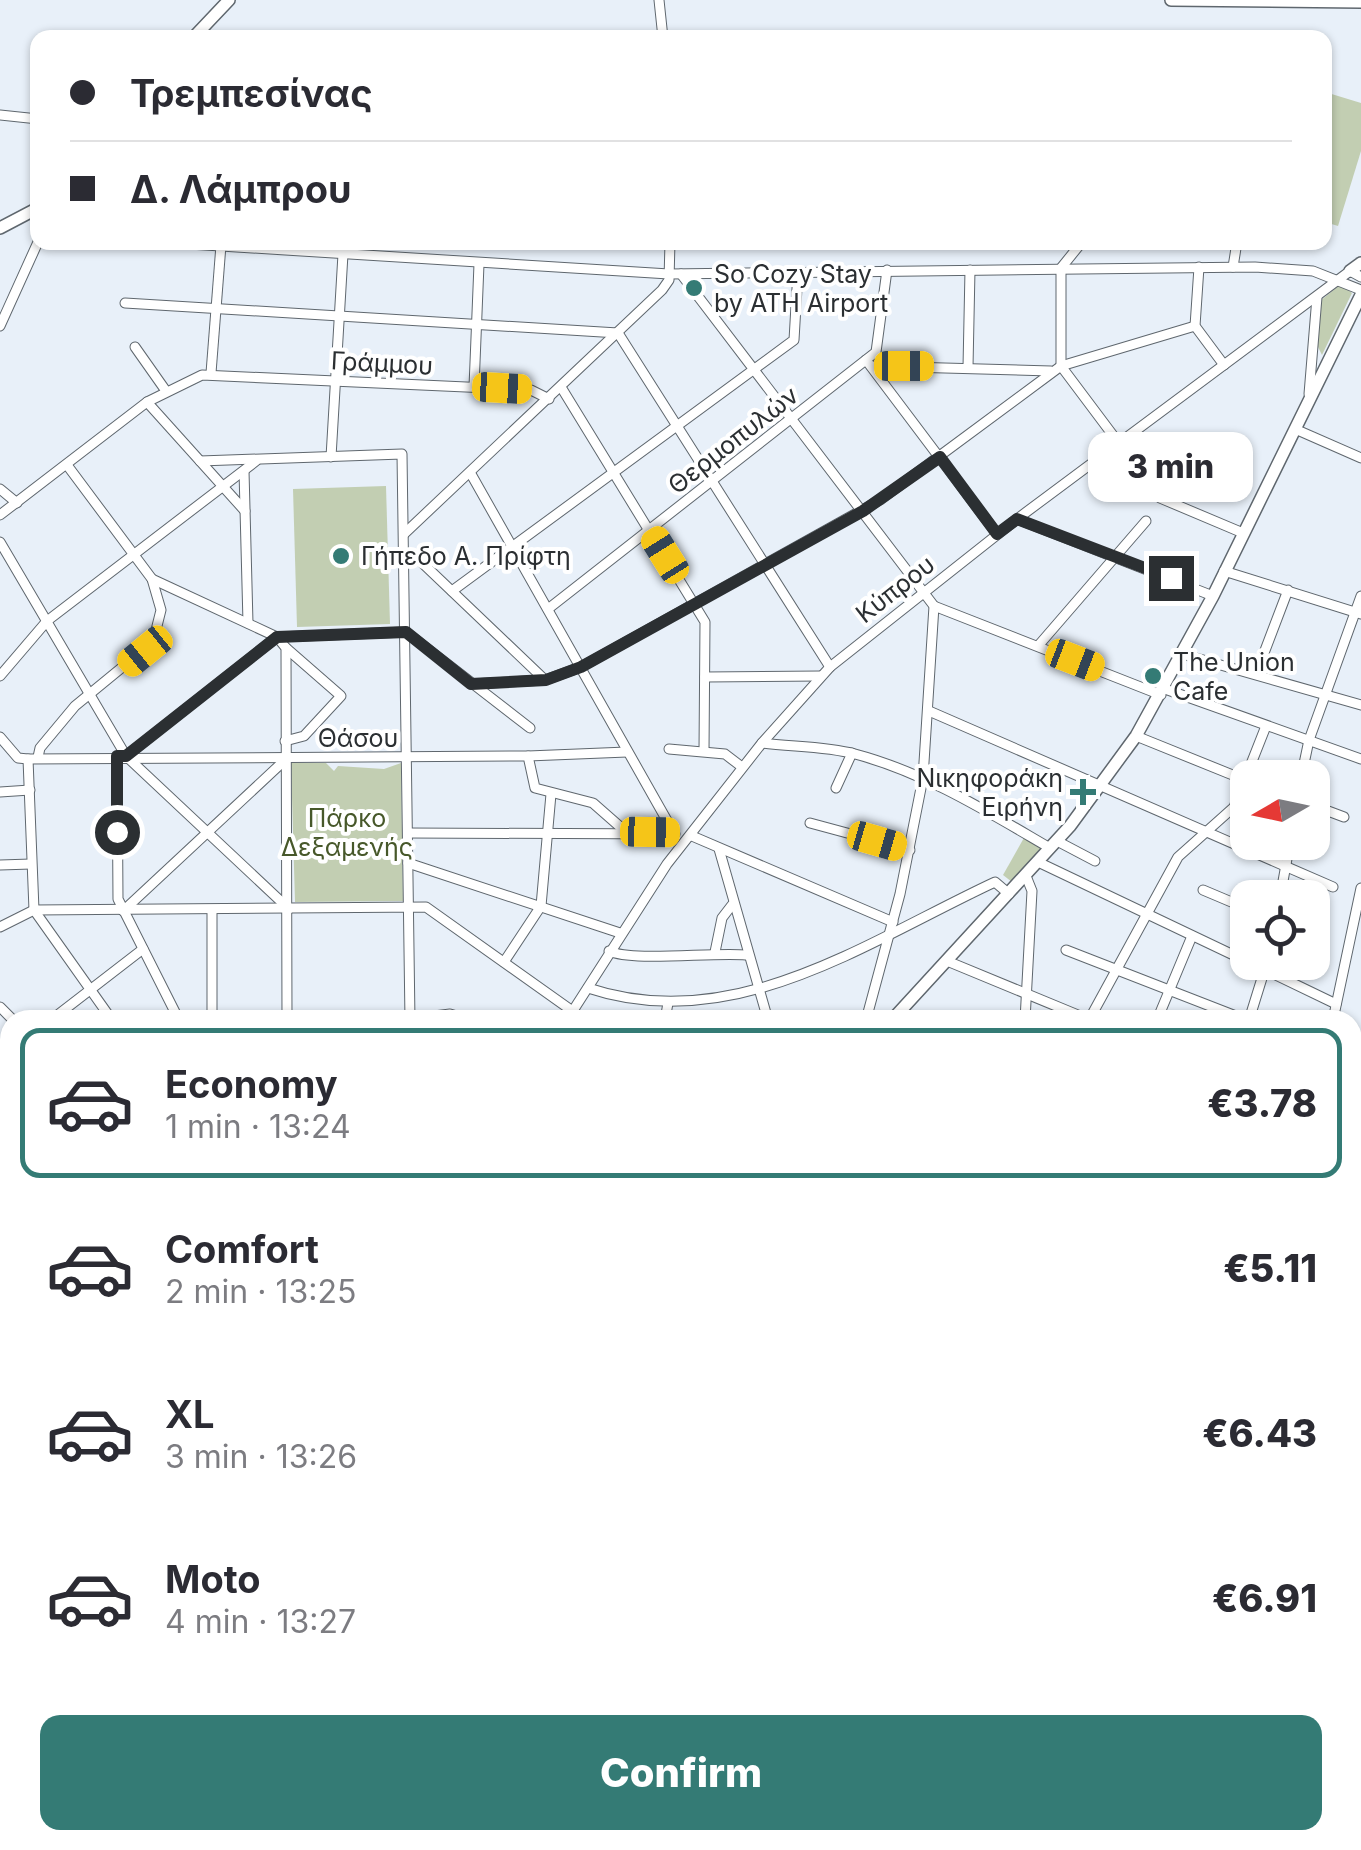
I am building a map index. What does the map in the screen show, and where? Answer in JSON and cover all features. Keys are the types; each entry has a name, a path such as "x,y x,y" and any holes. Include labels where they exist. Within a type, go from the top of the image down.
{"main road":[{"path":"200,30 229,0"},
{"path":"1171,0 1361,2"},
{"path":"0,228 30,212"},
{"path":"901,1010 1054,844 1136,736 1163,692 1358,310 1361,292"}],"street":[{"path":"659,1 662,30"},
{"path":"0,116 30,118"},
{"path":"0,326 34,250"},
{"path":"0,516 147,402 211,373 220,250"},
{"path":"288,250 669,274 1233,267 1353,273 1361,292"},
{"path":"404,534 666,286 670,250"},
{"path":"1075,250 1060,268 1056,368 1160,498 1244,532"},
{"path":"1233,267 1236,250"},
{"path":"331,457 343,254"},
{"path":"474,387 479,264"},
{"path":"1199,267 1195,326 1224,365"},
{"path":"868,363 878,348 887,270"},
{"path":"968,367 970,270"},
{"path":"452,591 794,340 798,332 798,272"},
{"name":"Κύπρου","path":"574,1010 620,933 688,838 820,676 1117,443 1353,273"},
{"path":"682,274 934,606 1163,692 1361,759"},
{"path":"1309,401 1316,297"},
{"path":"124,303 618,333"},
{"path":"868,363 1056,368 1195,326"},
{"path":"618,333 830,667"},
{"path":"134,347 166,391"},
{"path":"868,363 997,534"},
{"name":"Θερμοπυλών","path":"548,609 868,363"},
{"path":"471,684 546,680 581,667 863,511 1056,368"},
{"name":"Γράμμου","path":"211,373 530,390 549,399"},
{"path":"561,387 696,604 706,628 704,751"},
{"path":"147,402 245,511"},
{"path":"1295,429 1361,458"},
{"path":"200,460 402,454 410,1010"},
{"path":"0,676 47,621 258,459"},
{"path":"67,466 152,579 161,610 153,642 90,694 33,758 30,790 34,910 105,1010"},
{"path":"244,471 248,622"},
{"path":"471,474 674,833"},
{"path":"0,489 17,502"},
{"path":"1017,519 1212,596"},
{"path":"1038,646 1146,521"},
{"path":"0,542 90,694 121,756 290,910"},
{"path":"404,553 414,556 546,680"},
{"path":"1224,571 1358,614"},
{"path":"152,579 277,637 341,696 304,736 285,741"},
{"path":"1256,674 1288,590"},
{"path":"1304,760 1308,740 1358,614 1361,596"},
{"path":"869,1010 893,927 923,778 934,606"},
{"path":"121,756 277,637 406,632 530,728"},
{"path":"286,648 284,760 290,910 287,1010"},
{"path":"1182,654 1361,704"},
{"path":"705,676 820,676"},
{"path":"930,711 1099,789 1333,888"},
{"path":"1253,760 1266,726"},
{"path":"1136,736 1230,774"},
{"path":"0,737 18,758 33,758"},
{"path":"762,743 852,753 923,778 1096,861"},
{"path":"669,749 724,754 742,768"},
{"name":"Θάσου","path":"33,758 284,760 627,752"},
{"path":"836,788 852,753"},
{"path":"121,756 118,898 174,1010"},
{"path":"528,756 533,786 593,804 626,832"},
{"path":"123,911 284,760"},
{"path":"0,792 30,790"},
{"path":"504,962 541,906 551,832 551,794"},
{"path":"1095,1010 1178,857 1230,810"},
{"path":"1330,812 1344,817"},
{"path":"810,823 910,850"},
{"path":"408,833 674,833 719,849 893,927"},
{"path":"719,849 764,1010"},
{"path":"1283,880 1287,860"},
{"path":"1038,862 1230,954"},
{"path":"408,863 620,933"},
{"path":"0,865 31,864"},
{"path":"1025,1010 1032,891 1026,876"},
{"path":"588,988 668,1004 758,992 996,882 1010,894"},
{"path":"1335,1010 1361,888"},
{"path":"1202,890 1230,902"},
{"path":"715,952 722,918 732,904"},
{"path":"0,927 34,910 426,907 504,962 563,1010"},
{"path":"212,910 212,1010"},
{"path":"1161,1010 1192,936"},
{"path":"64,1010 143,949"},
{"path":"1066,950 1219,1010"},
{"path":"609,951 628,958 715,952 746,955"},
{"path":"947,961 1066,1010"},
{"path":"1251,1010 1261,980"},
{"path":"1292,980 1336,1004"},
{"path":"667,1010 668,1004"},
{"path":"1055,1010 1056,1006"}],"green space":[{"path":"1332,94 1361,103 1361,151 1338,226 1332,224"},
{"path":"1341,284 1352,293 1322,355 1316,343 1320,301"},
{"name":"Γήπεδο Α. Πρίφτη","path":"386,486 390,624 297,627 293,489"},
{"name":"Πάρκο Δεξαμενής","path":"291,763 326,763 334,771 338,766 384,769 401,763 403,901 295,902"},
{"path":"1025,836 1044,847 1012,882 1003,875"}],"place":[{"name":"So Cozy Stay by ATH Airport","path":"694,288"},
{"name":"Γήπεδο Α. Πρίφτη","path":"341,556"},
{"name":"The Union Cafe","path":"1153,676"},
{"name":"Νικηφοράκη Ειρήνη","path":"1083,792"}],"route":[{"path":"117,832 117,756 126,756 277,637 406,632 471,684 562,676 863,511 940,457 997,534 1017,519 1171,578"}]}
